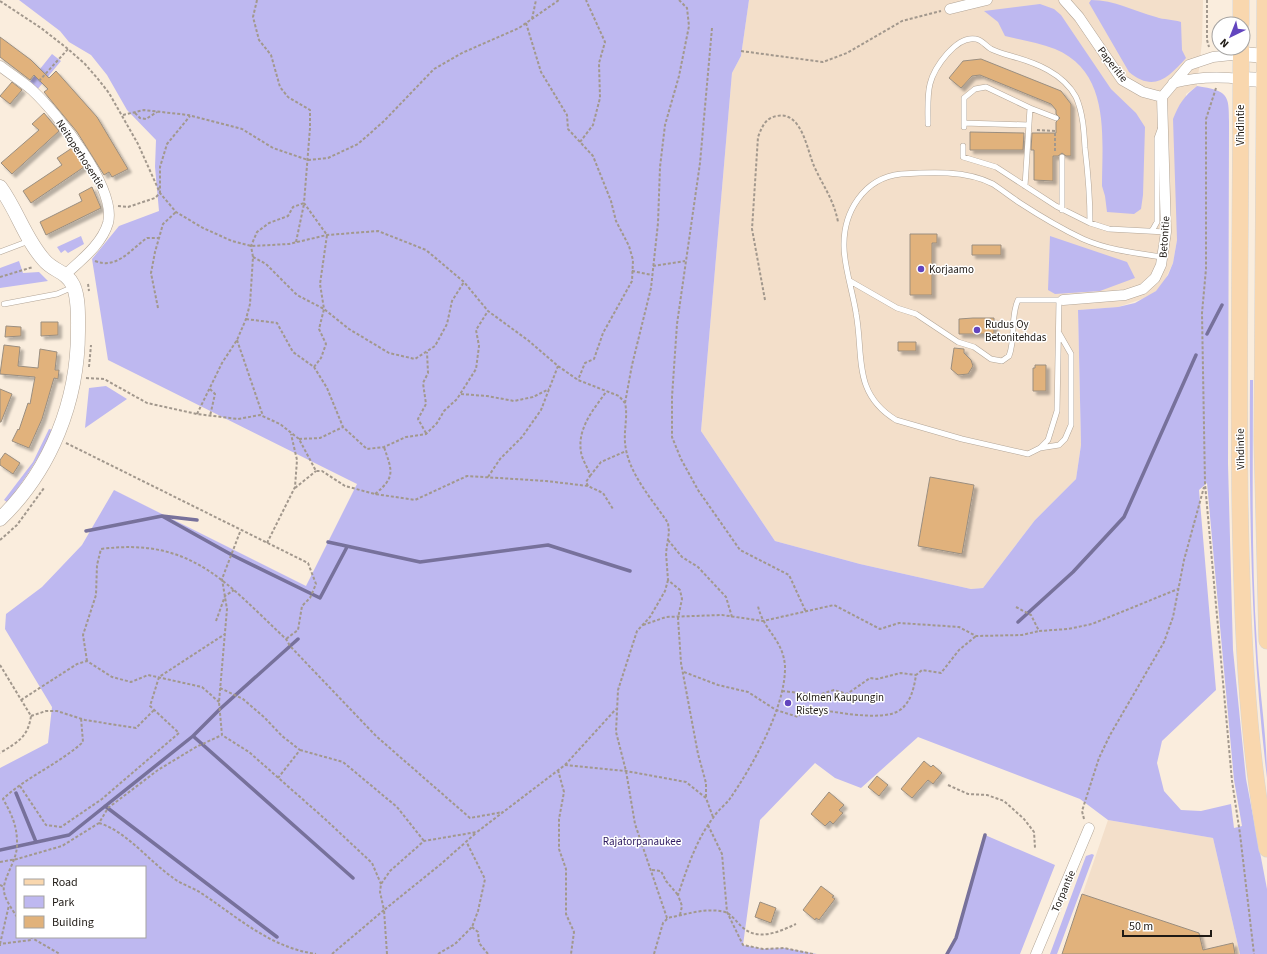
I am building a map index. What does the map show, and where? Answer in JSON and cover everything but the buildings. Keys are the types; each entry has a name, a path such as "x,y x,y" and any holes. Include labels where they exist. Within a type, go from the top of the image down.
{"main road":[{"path":"1241,0 1241,16"},
{"name":"Vihdintie","path":"1265,0 1266,80 1262,440 1267,641"},
{"name":"Vihdintie","path":"1241,56 1239,436 1242,569 1250,717 1267,849"}],"street":[{"path":"950,9 987,0"},
{"name":"Paperitie","path":"1065,0 1079,17 1122,80 1142,92 1162,97"},
{"path":"1251,53 1266,56"},
{"path":"1162,97 1189,65 1218,56"},
{"name":"Neitoperhosentie","path":"0,66 32,90 65,125 101,184 109,205 109,218 106,230 98,242 66,274"},
{"path":"1173,83 1192,78 1216,76 1266,80"},
{"name":"Betonitie","path":"1061,300 1125,295 1143,289 1155,278 1162,265 1166,232 1162,97"},
{"path":"0,187 44,261 66,274 74,287 78,321 78,350 75,376 65,414 56,438 30,484 12,508 0,519"},
{"name":"Torpantie","path":"1036,954 1089,829"}],"lane":[{"path":"928,124 929,85 934,71 952,48 963,41 970,38 976,39 993,50 1044,67 1057,75 1075,96 1079,105 1082,118 1090,198 1090,223"},
{"path":"1028,129 964,125 964,98 975,89 986,87 1030,108 1056,118"},
{"path":"1025,186 1030,108"},
{"path":"1152,231 1157,222 1157,138 1163,123"},
{"path":"963,146 963,157 996,167 1062,210 1090,223 1109,228 1166,232"},
{"path":"1062,156 1062,210"},
{"path":"1059,332 1071,354 1071,425 1065,439 1059,445 1040,448 1028,454 955,437 896,420 886,414 871,398 865,386 861,371 857,315 844,248 850,212 859,196 870,186 899,174 941,172 966,176 992,184 1019,203 1083,239 1109,248 1163,257"},
{"path":"0,252 31,240"},
{"path":"850,281 897,308 916,314 958,342 974,347 992,360 1002,360 1010,356 1014,345 1015,307 1018,300 1061,300 1057,411 1048,440 1040,448"},
{"path":"4,304 57,294 74,287"}],"path":[{"path":"257,0 253,16 259,40 271,55 280,87 288,97 310,110 308,160 304,203 296,242"},
{"path":"532,19 536,0"},
{"path":"122,115 144,110 190,116 242,129 273,148 308,160 328,158 358,144 384,121 434,68 462,53 519,28 559,0"},
{"path":"580,142 593,125 600,98 599,63 605,42 586,0"},
{"path":"667,918 636,824 626,771 616,732 618,690 637,631 650,617 664,591 668,580 666,553 668,523 634,471 626,451 625,402 632,365 651,288 658,223 660,167 665,125 679,76 689,26 687,8 679,0"},
{"path":"1207,0 1207,40 1213,57"},
{"path":"0,1 41,28 68,49 85,64 98,79 109,93 138,144 160,192 176,212 203,228 232,241 251,246 296,242 327,235 378,231 426,250 464,282 488,311 529,341 558,366 578,380 618,396 625,402"},
{"path":"742,51 824,62 847,53 902,21 950,9"},
{"path":"526,23 541,72 568,115 568,128 593,156 611,201 616,221 633,260 632,282 603,333 594,359 585,363 578,380"},
{"path":"712,28 700,163 677,324 672,397 672,437 698,490 740,550 789,575 806,612"},
{"path":"32,90 68,49"},
{"path":"1216,76 1217,84 1206,119 1206,269 1202,313 1205,484 1232,781 1240,834 1254,954"},
{"path":"134,112 140,118 146,119 157,112"},
{"path":"765,300 752,229 758,137 762,126 767,120 779,115 789,117 798,125 814,166 835,206 839,227"},
{"path":"109,205 128,207 156,198 160,192 160,167 167,144 190,116"},
{"path":"1028,129 1051,132 1055,130 1055,152"},
{"path":"304,203 327,235 320,284 324,309 319,329 326,344 321,358 314,367"},
{"path":"197,414 222,363 238,340 246,319 250,304 254,256 251,246 257,232 269,223 288,216 293,207 304,203"},
{"path":"158,308 151,273 163,224 176,212"},
{"path":"84,256 100,263 118,262 147,238 159,238"},
{"path":"254,256 266,264 297,295 324,309 349,329 389,353 416,359 435,346 447,324 452,301 464,282"},
{"path":"653,266 685,261"},
{"path":"0,277 26,270"},
{"path":"632,271 652,275"},
{"path":"246,319 277,323 293,352 314,367 327,388 343,427 367,448 384,448 406,437 426,434 461,394 476,369 478,346 476,330 488,311"},
{"path":"238,340 263,416"},
{"path":"426,434 418,419 426,404 423,383 428,373 427,352"},
{"path":"488,477 500,459 522,437 541,410 558,366"},
{"path":"75,376 104,379 147,403 197,414 238,419 260,415 263,416 280,424 298,439 316,471"},
{"path":"461,394 487,396 514,401 533,397 550,388"},
{"path":"210,389 215,394 210,416"},
{"path":"590,476 587,465 581,453 581,442 587,417 606,392"},
{"path":"298,439 320,438 343,427"},
{"path":"267,543 295,487 297,460 291,433"},
{"path":"56,438 308,563 316,584 310,598 302,606 298,630 286,639"},
{"path":"375,494 387,484 392,469 384,448"},
{"path":"588,486 586,482 601,462 626,451"},
{"path":"295,487 316,471 322,471 345,486 375,494 415,500 467,476 488,477 495,479 546,481 588,486 603,493 613,509"},
{"path":"1089,829 1082,811 1099,758 1124,709 1164,642 1173,616 1184,560 1205,484"},
{"path":"222,735 219,702 227,609 222,579 240,532"},
{"path":"668,540 682,558 698,567 726,597 732,617"},
{"path":"219,702 202,687 148,675 131,682 112,677 87,661 83,635 96,595 97,565 102,549 126,546 170,551 202,566 222,579 286,639 290,646 376,736 470,818 503,812"},
{"path":"668,580 680,590 682,599 678,618 681,663 684,672 698,754 706,783 706,798 713,817"},
{"path":"642,625 666,617 678,618 722,616 763,621 834,605 880,629 899,623 930,624 959,628 976,636 1022,635 1039,631 1068,629 1092,624 1178,589"},
{"path":"216,621 225,596 234,590"},
{"path":"678,895 696,846 713,817 728,801 768,733 782,691 785,666 780,644 763,621 758,606"},
{"path":"1016,607 1031,615 1039,631"},
{"path":"20,786 46,824 61,827 102,799 179,733 150,706 159,677 225,634"},
{"path":"684,672 718,685 748,692 776,710 798,717 806,708 857,715 885,715 900,711 913,694 916,675 922,670 941,673 959,650 976,636"},
{"path":"21,700 77,664 87,661"},
{"path":"0,665 31,716 29,729 18,742 0,752"},
{"path":"782,691 818,695 834,690 847,694 870,678 877,679 901,673 916,675"},
{"path":"220,688 244,699 282,736 300,750 343,762 397,807 424,841"},
{"path":"332,954 441,864 477,832 565,765 617,708"},
{"path":"31,716 46,711 57,711 81,718 136,728 154,710"},
{"path":"16,916 9,905 4,887 14,860 17,843 14,820 3,799 12,790 70,754 84,742 81,718"},
{"path":"222,735 248,752 325,818 372,863 380,884 380,892 384,910 387,954"},
{"path":"0,862 14,860 62,846 99,823 108,808 158,770 196,746 222,735"},
{"path":"278,778 300,750"},
{"path":"565,765 626,771 686,782 706,798"},
{"path":"558,770 564,792 560,819 559,849 566,868 566,914 574,932 571,954"},
{"path":"948,785 968,794 988,795 1004,801 1024,819 1034,832 1035,848"},
{"path":"99,823 113,829 172,878 201,893 251,929 297,951 316,954"},
{"path":"708,825 722,854 727,912 743,945 762,949 784,948 813,954"},
{"path":"380,884 390,871 424,841 477,832"},
{"path":"438,954 455,944 472,927 478,911 485,879 466,841"},
{"path":"652,870 661,871 666,881 678,895 682,906 679,916"},
{"path":"0,885 4,887"},
{"path":"9,905 0,945 30,938 60,954"},
{"path":"654,954 663,922 667,918 712,909 727,912 745,930 757,935 780,931 796,924"},
{"path":"472,927 478,932 479,943 488,954"}],"shaded area":[{"path":"749,0 1203,0 1202,42 1197,86 1186,94 1177,240 1173,263 1163,284 1148,297 1118,307 1078,310 1081,445 1076,479 1035,520 983,588 971,589 860,564 775,541 701,431 732,73 741,56"},
{"path":"1108,820 1213,838 1240,954 1062,954"}],"green space":[{"name":"Rajatorpanaukee","path":"19,0 749,0 741,56 732,73 701,431 775,541 860,564 971,589 983,588 1035,520 1076,479 1081,445 1078,310 1118,307 1135,303 1156,291 1168,275 1173,263 1177,240 1173,119 1182,101 1197,86 1216,90 1222,93 1228,101 1229,108 1228,464 1233,650 1246,779 1267,889 1267,954 1240,954 1213,838 1108,820 1080,799 918,737 861,788 835,778 815,763 760,820 743,945 763,949 784,948 817,954 0,954 0,768 48,743 52,707 5,629 6,614 42,587 82,545 114,490 306,586 357,484 108,360 92,259 119,226 159,211 155,167 156,140 127,110 107,75 91,55 69,42 60,31","holes":["1207,483 1234,780 1242,826 1234,828 1231,804 1201,811 1181,810 1164,791 1157,763 1162,741 1216,690 1199,490"]},
{"path":"1091,0 1100,0 1124,6 1159,18 1181,22 1182,50 1186,58 1173,71 1160,80 1154,82 1138,78 1129,72 1089,3"},
{"path":"1040,4 1054,9 1061,15 1111,89 1136,113 1145,127 1143,195 1141,209 1134,214 1107,212 1102,186 1103,148 1100,108 1086,73 1073,60 1055,49 1037,43 1005,36 998,22 984,11"},
{"path":"52,54 61,61 36,91 28,84"},
{"path":"81,236 84,244 68,253 65,250 61,253 57,247"},
{"path":"1050,236 1127,262 1135,278 1100,291 1055,294 1048,290"},
{"path":"19,261 23,273 39,272 48,281 0,288 0,268"},
{"path":"1250,380 1253,380 1255,613 1266,745 1267,778 1257,679 1254,629 1250,480"},
{"path":"106,386 127,399 85,428 89,388"},
{"path":"49,429 53,430 43,449 14,494 7,502 4,500 33,462"},
{"path":"985,835 1055,865 1020,954 947,954 956,938"},
{"path":"1092,854 1094,855 1057,954 1050,954 1086,856"}],"waterway":[{"path":"1207,334 1222,305"},
{"path":"1018,622 1073,572 1124,517 1196,355"},
{"path":"162,516 232,555 320,598 347,547"},
{"path":"86,531 162,516 197,520"},
{"path":"328,542 420,562 548,545 630,571"},
{"path":"193,736 220,709 298,639"},
{"path":"0,850 69,835 193,736 353,878"},
{"path":"16,793 36,842"},
{"path":"105,806 277,937"},
{"path":"947,954 956,938 985,835"}],"place":[{"name":"Korjaamo","path":"921,269"},
{"name":"Rudus Oy Betonitehdas","path":"977,330"},
{"name":"Kolmen Kaupungin Risteys","path":"788,703"}]}
